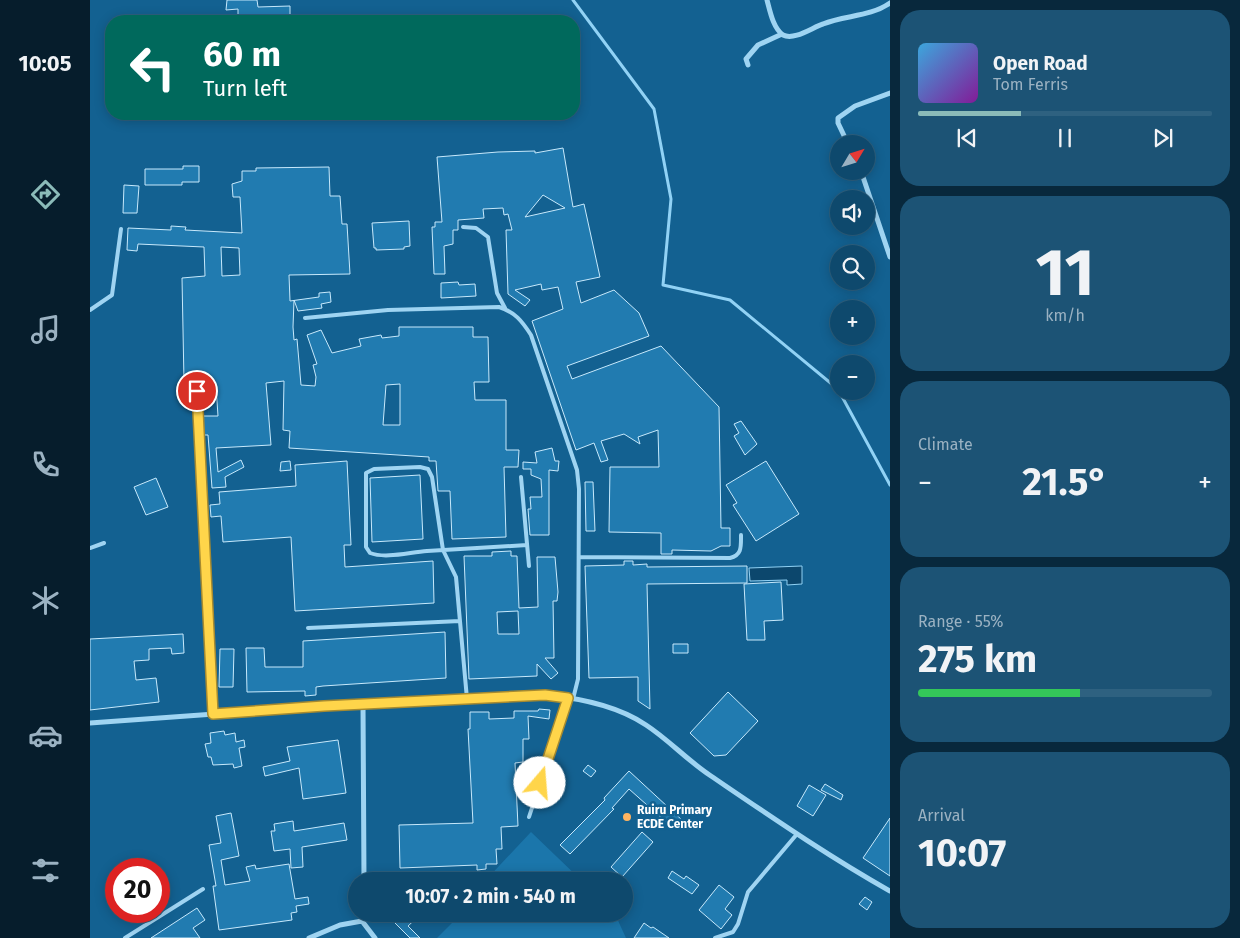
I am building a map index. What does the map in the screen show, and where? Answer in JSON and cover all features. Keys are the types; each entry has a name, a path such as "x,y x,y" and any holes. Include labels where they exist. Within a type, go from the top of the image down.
{"street":[{"path":"767,0 774,22 782,34"},
{"path":"748,65 746,59 758,44 782,34 792,36 825,23 873,12 890,3"},
{"path":"844,135 838,123 838,118 854,106 890,93"},
{"path":"864,180 890,257"},
{"path":"90,723 363,704 545,695 571,698 614,710 647,726 700,769 797,834 890,891"},
{"path":"363,704 364,872"},
{"path":"309,938 340,925 356,922"},
{"path":"363,922 376,938"}],"lane":[{"path":"463,227 476,228 488,237 497,293 506,310"},
{"path":"90,310 112,294 121,229"},
{"path":"305,318 415,309 499,307 522,322 531,335 577,470 579,558 578,679 529,817"},
{"path":"197,391 213,714"},
{"path":"467,699 456,578 443,550 432,477 428,469 420,467 374,469 366,473 366,547 370,553 383,554 443,550 527,545"},
{"path":"521,477 529,566"},
{"path":"579,558 730,558 736,556 741,551 741,536"},
{"path":"90,548 104,543"},
{"path":"308,628 460,620"},
{"path":"715,938 733,932 738,924 748,892 797,834"},
{"path":"125,938 203,890"}],"shaded area":[{"path":"802,566 802,584 787,585 787,580 750,581 749,568"},
{"path":"531,832 573,872 493,872"},
{"path":"453,922 619,922 626,938 437,938"}],"building":[{"path":"227,0 257,0 258,7 290,6 290,15 238,15 238,9 226,10"},
{"path":"563,148 573,207 584,204 600,277 576,282 581,303 614,290 639,313 649,336 567,366 572,379 661,346 719,407 721,528 730,528 730,546 721,546 711,551 672,550 672,554 661,554 661,533 609,532 610,467 659,467 658,430 638,437 640,444 624,434 601,441 608,460 601,462 594,443 576,450 532,321 563,309 558,287 542,290 541,284 515,290 530,300 525,306 508,294 506,230 512,230 508,214 504,215 503,208 483,209 484,218 458,220 458,230 453,230 453,244 444,246 445,274 434,274 432,227 435,227 435,222 442,222 437,157 498,152 535,151 535,153","holes":["543,195 565,208 525,217"]},
{"path":"183,166 199,166 199,182 182,182 182,185 145,185 145,169 183,169"},
{"path":"329,167 330,196 340,196 342,224 347,224 350,274 289,275 290,301 294,300 294,340 297,339 301,385 315,386 316,377 313,365 317,364 307,335 321,330 332,353 361,346 359,339 381,335 382,338 399,336 399,327 473,327 473,337 488,337 489,382 474,382 475,400 506,400 506,450 519,450 518,467 504,467 506,537 452,539 450,491 438,491 436,461 429,461 429,457 289,448 290,431 283,430 284,381 266,383 271,445 216,448 218,472 241,460 244,467 225,477 226,487 212,488 208,435 203,435 202,416 218,416 216,386 215,384 209,384 209,381 184,382 182,278 205,276 204,247 138,244 137,251 127,250 128,228 171,230 171,226 186,227 185,230 242,233 240,197 233,197 232,184 242,181 242,171 256,171 256,168","holes":["221,247 239,248 240,275 222,276","400,384 400,425 383,425 386,385"]},
{"path":"124,185 139,186 137,213 123,213"},
{"path":"409,221 410,246 404,247 404,249 376,250 374,248 372,223"},
{"path":"458,282 459,285 475,284 476,296 441,298 441,283"},
{"path":"330,292 331,302 321,304 322,308 298,311 294,300 319,297 319,293"},
{"path":"741,421 757,444 745,455 734,436 739,433 734,424"},
{"path":"552,448 555,461 559,461 558,471 549,470 549,535 530,535 528,509 531,509 530,497 542,497 541,479 531,475 531,469 523,469 523,462 537,463 535,452"},
{"path":"290,461 291,470 280,471 281,462"},
{"path":"347,461 351,545 344,545 345,567 433,561 434,603 295,611 291,537 223,542 221,516 211,517 210,505 220,504 219,492 296,486 295,465"},
{"path":"766,461 799,514 756,541 733,505 737,503 726,485"},
{"path":"420,475 423,539 372,542 370,478"},
{"path":"156,478 168,507 146,515 134,487"},
{"path":"585,482 593,482 595,531 586,531"},
{"path":"511,551 511,556 517,556 519,608 538,607 537,557 555,557 558,592 557,601 553,601 554,658 545,658 558,673 551,679 537,664 537,676 469,679 464,556 492,556 492,552","holes":["518,611 519,634 498,634 497,612"]},
{"path":"624,561 633,561 633,565 647,564 647,567 747,566 747,583 647,584 650,709 638,701 638,677 589,678 585,566 624,565"},
{"path":"781,582 783,620 764,621 765,640 747,640 744,584"},
{"path":"445,632 446,678 323,686 316,687 316,695 305,696 305,691 247,692 246,648 264,648 265,667 303,667 303,641"},
{"path":"183,634 184,653 172,654 171,648 149,649 149,660 134,661 136,680 156,678 159,702 90,710 90,639"},
{"path":"673,644 688,644 688,653 673,653"},
{"path":"220,649 234,649 233,687 219,687"},
{"path":"728,692 758,721 726,755 714,756 690,733"},
{"path":"539,709 550,710 549,719 528,716 529,739 523,739 523,762 515,763 518,826 501,827 502,849 496,849 497,864 486,864 486,869 477,870 477,865 400,868 399,825 473,823 468,729 470,729 470,712 489,712 489,719 514,718 514,711 538,711"},
{"path":"224,731 225,735 235,733 236,742 244,740 245,747 239,748 242,766 234,768 233,764 213,765 211,757 208,757 205,744 211,743 210,733"},
{"path":"338,740 346,793 303,799 299,768 265,776 263,767 290,761 287,747"},
{"path":"588,765 596,771 591,777 583,771"},
{"path":"629,771 682,820 674,829 629,789 612,808 614,809 570,854 560,845 605,800 604,798"},
{"path":"825,784 843,795 841,800 821,790"},
{"path":"809,785 826,795 813,816 797,806"},
{"path":"231,813 239,856 221,860 225,885 250,881 246,867 255,865 256,869 289,864 295,899 308,897 309,904 296,906 297,912 291,913 292,920 219,930 213,886 216,886 209,845 221,843 216,816"},
{"path":"890,818 890,876 863,858"},
{"path":"293,821 294,831 344,823 347,840 302,847 303,867 291,868 290,849 274,851 271,831 275,831 274,824"},
{"path":"642,832 653,842 626,872 616,872 611,867"},
{"path":"672,871 684,879 686,876 699,885 692,894 668,878"},
{"path":"719,885 734,897 725,909 732,915 721,929 699,910"},
{"path":"865,897 872,902 867,910 859,904"},
{"path":"197,908 205,920 193,928 200,938 151,938"},
{"path":"394,922 412,922 408,926 420,938 410,938"},
{"path":"644,923 651,928 653,927 669,938 634,938"}],"waterway":[{"path":"573,0 654,109 671,199 663,285 730,300 830,383"},
{"path":"844,400 890,485"}],"place":[{"name":"Ruiru Primary ECDE Center","path":"627,817"}],"route":[{"path":"197,391 213,714 324,706 545,695 568,698 540,783"}]}
